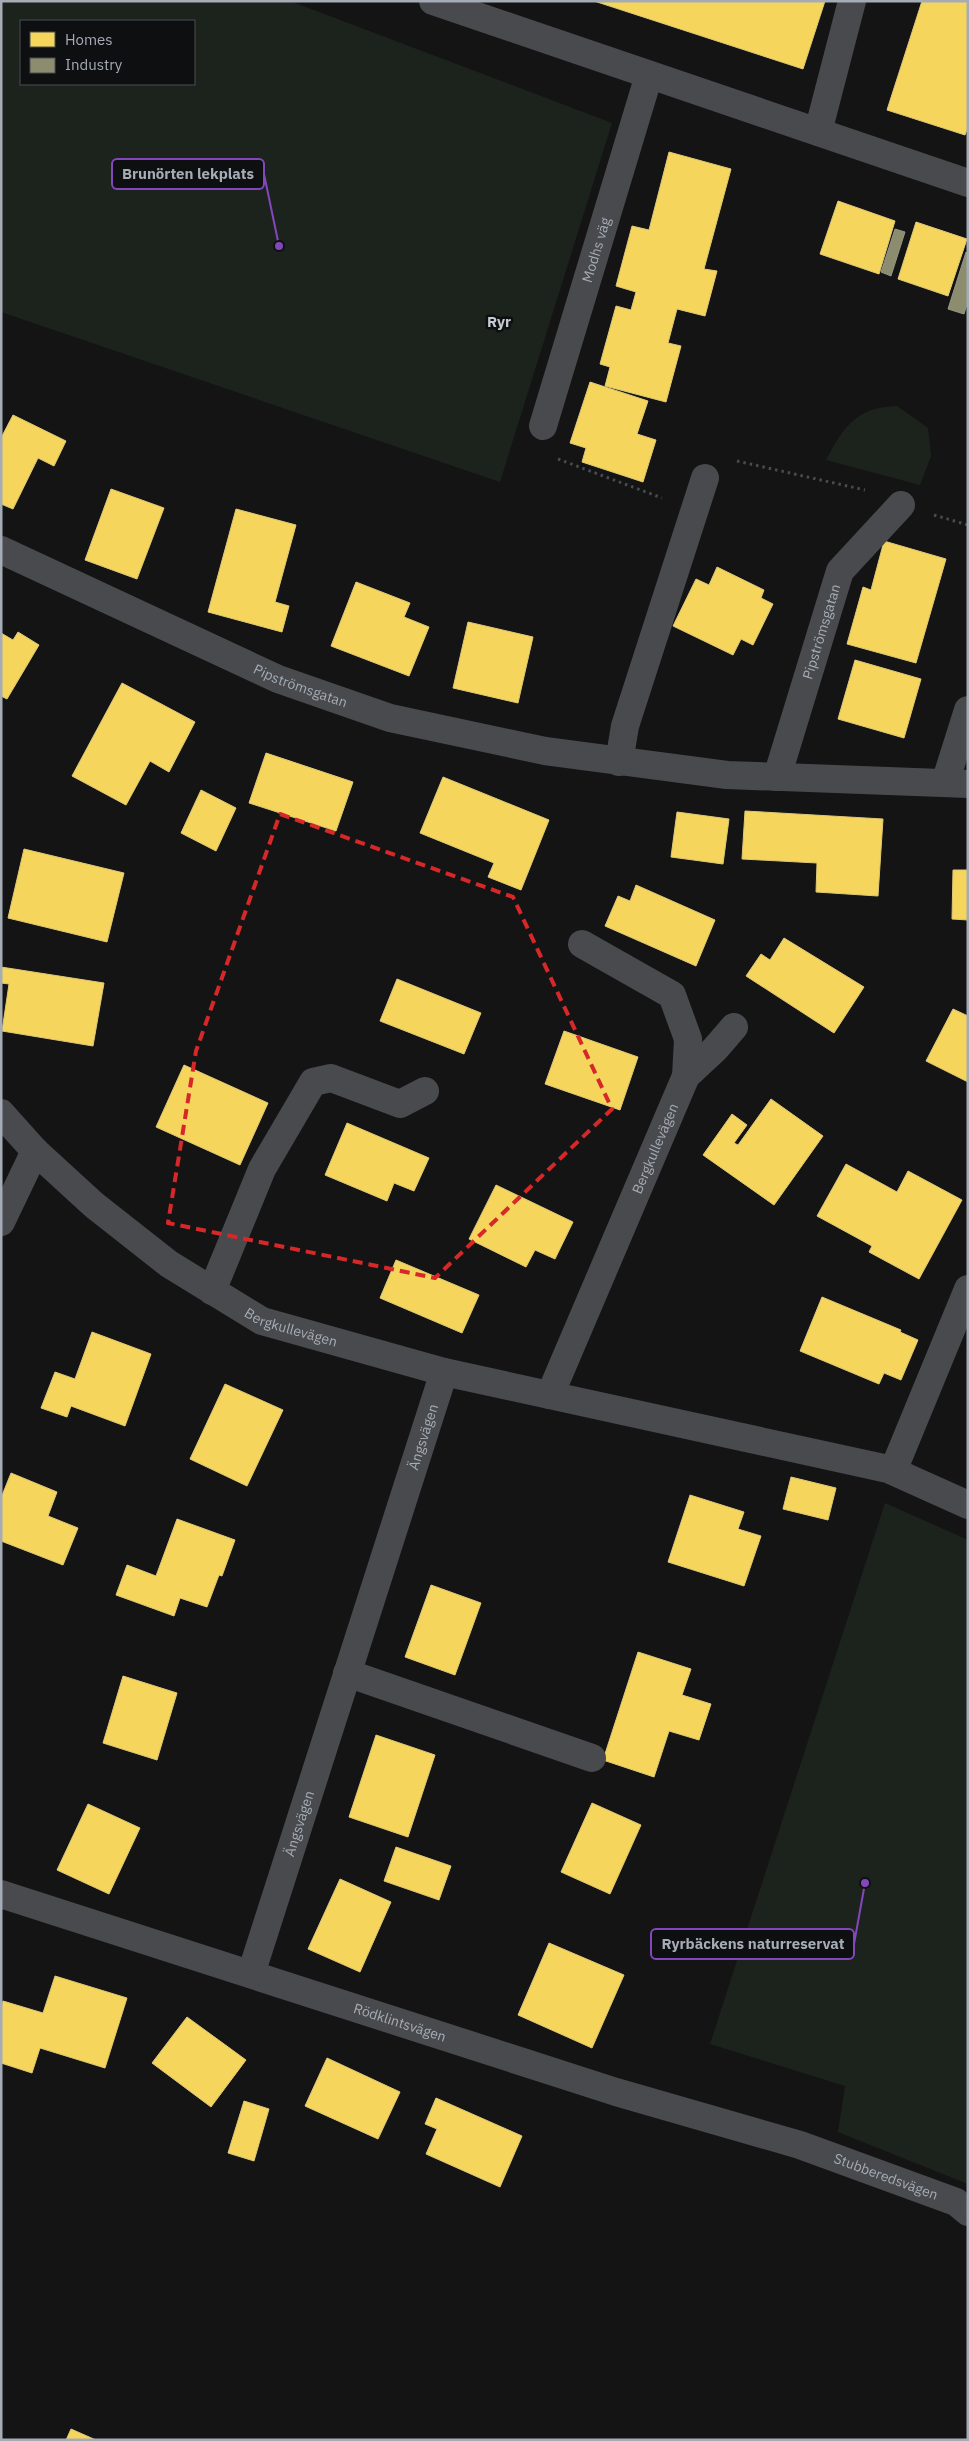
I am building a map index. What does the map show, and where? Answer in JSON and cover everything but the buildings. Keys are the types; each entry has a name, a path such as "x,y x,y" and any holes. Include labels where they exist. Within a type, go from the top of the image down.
{"street":[{"path":"433,1 968,183"},
{"path":"818,132 852,1"},
{"name":"Modhs väg","path":"543,426 649,75"},
{"path":"619,762 625,726 705,478"},
{"name":"Pipströmsgatan","path":"777,777 840,571 901,505"},
{"name":"Pipströmsgatan","path":"1,550 278,679 390,718 545,751 727,775 957,783 968,710"},
{"name":"Bergkullevägen","path":"550,1395 686,1076 688,1039 672,995 582,944"},
{"path":"686,1076 716,1049 734,1027"},
{"path":"212,1291 262,1169 313,1082 331,1078 400,1104 425,1092"},
{"name":"Bergkullevägen","path":"1,1113 35,1151 94,1204 161,1258 262,1321 444,1372 893,1471 968,1506"},
{"path":"1,1222 35,1151"},
{"path":"893,1471 968,1290"},
{"name":"Ängsvägen","path":"252,1974 444,1372"},
{"path":"348,1673 592,1758"},
{"name":"Rödklintsvägen","path":"1,1894 616,2092 800,2145"},
{"name":"Stubberedsvägen","path":"800,2145 956,2202 968,2212"}],"highlighted area":[{"path":"280,814 513,897 612,1109 435,1278 168,1223 196,1051"}],"shaded area":[{"path":"1,1 290,1 612,123 500,482 1,312"},
{"path":"897,406 928,428 931,456 920,485 826,460 845,429 853,421 871,410"},
{"path":"885,1503 968,1540 968,2184 838,2132 845,2086 710,2044"}],"place":[{"name":"Brunörten lekplats","path":"279,246"},
{"name":"Ryrbäckens naturreservat","path":"865,1883"}],"district":[{"name":"Ryr","path":"499,321"}]}
